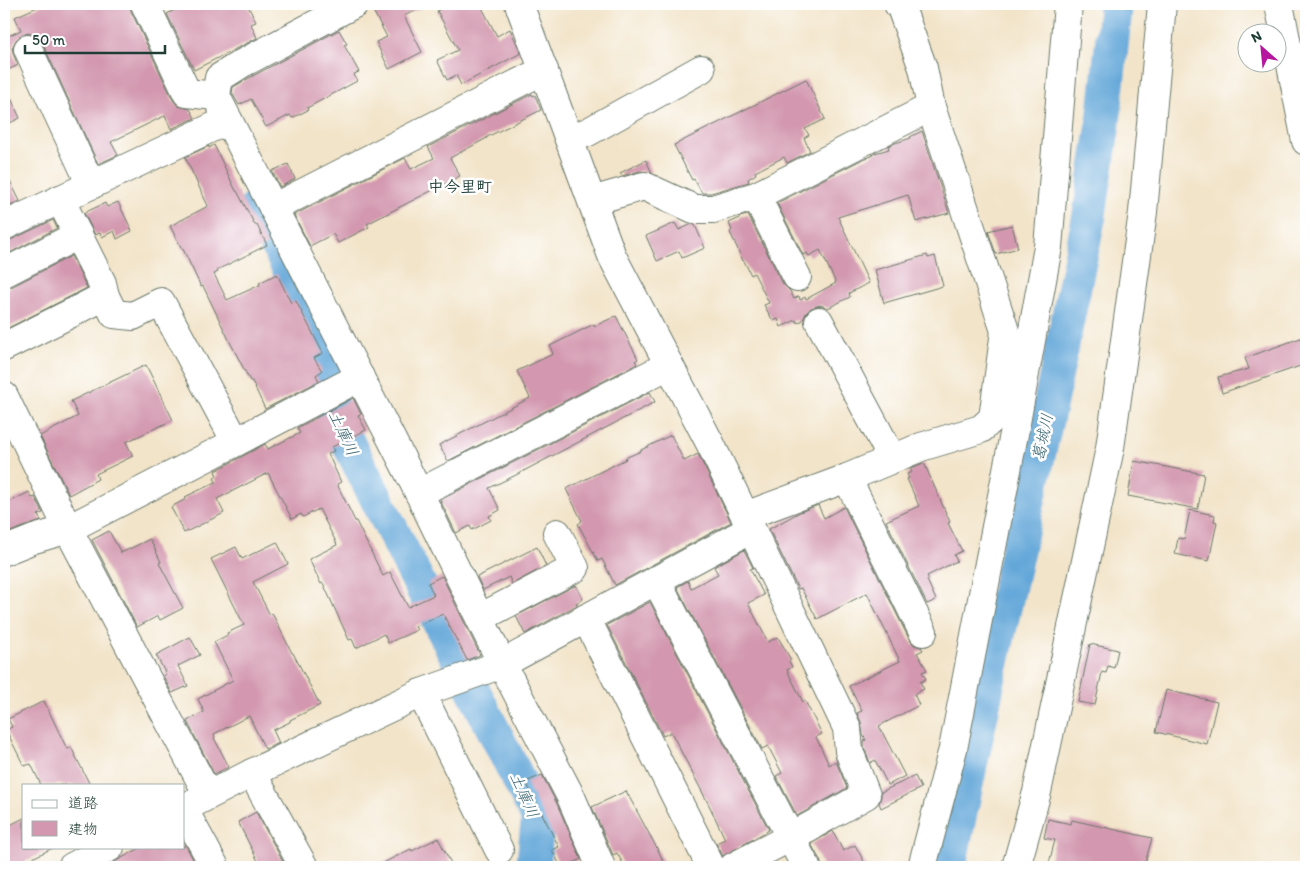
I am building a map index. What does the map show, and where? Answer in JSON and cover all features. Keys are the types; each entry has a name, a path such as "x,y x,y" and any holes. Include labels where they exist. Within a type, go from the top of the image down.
{"street":[{"path":"145,4 187,93 208,95 228,120 419,492 502,664 570,797 601,867"},
{"path":"208,95 219,78 241,64 354,4"},
{"path":"519,4 612,256 712,445 847,728 849,751 866,795 734,867"},
{"path":"185,808 252,773 421,693 502,664 656,580 748,522 892,458 981,429 993,418 1004,331 931,106 923,68 898,4"},
{"path":"922,867 953,749 1048,247 1068,4"},
{"path":"1016,867 1037,792 1110,448 1143,212 1162,4"},
{"path":"1279,4 1306,141"},
{"path":"28,49 91,186"},
{"path":"569,139 588,132 701,69"},
{"path":"273,208 544,70"},
{"path":"592,201 644,186 694,209 713,209 756,196 931,106"},
{"path":"4,226 228,120"},
{"path":"756,196 797,277"},
{"path":"60,199 102,283 105,296 114,314 133,316 160,302 236,442"},
{"path":"4,273 78,235"},
{"path":"4,347 105,296"},
{"path":"819,321 892,458"},
{"path":"419,492 669,365"},
{"path":"4,551 68,528 360,377"},
{"path":"4,396 68,528 208,795"},
{"path":"847,478 924,632"},
{"path":"480,618 575,568 557,532"},
{"path":"656,580 806,867"},
{"path":"586,618 711,867"},
{"path":"421,693 499,850"},
{"path":"252,773 304,867"},
{"path":"185,811 214,867"},
{"path":"72,867 108,848"}],"building":[{"path":"44,4 130,4 131,11 173,100 178,106 190,109 195,118 171,129 165,116 160,118 111,142 118,155 98,164 42,42 37,37 29,33 22,35 16,40 12,48 18,65 4,72 4,38 21,30 15,17"},
{"path":"187,4 247,4 256,22 251,24 257,38 194,70 167,14"},
{"path":"383,4 428,4 404,16 422,52 389,69 376,42 387,37 372,9"},
{"path":"450,4 480,4 497,36 510,29 521,53 461,85 456,75 447,80 437,60 458,50 437,11"},
{"path":"339,30 347,44 344,45 359,72 354,74 357,81 307,108 308,110 292,118 290,115 266,127 251,99 239,105 232,93 233,87"},
{"path":"806,79 825,119 805,129 809,135 804,138 810,151 787,163 784,157 755,172 756,174 748,179 749,182 711,193 702,193 694,179 692,180 674,145"},
{"path":"4,83 20,118 4,126"},
{"path":"532,94 533,96 535,95 541,110 450,158 460,176 367,224 369,227 338,243 333,234 310,246 294,215 405,158 411,169 434,158 428,147"},
{"path":"922,131 949,213 916,222 908,195 838,217 869,283 849,293 850,297 828,308 820,305 811,308 803,320 798,323 796,320 781,327 778,319 773,321 764,305 769,303 754,273 751,275 743,261 730,232 732,230 729,223 739,217 748,215 783,284 790,291 794,299 799,296 800,300 805,297 806,299 836,283 820,250 809,256 807,253 803,255 777,203 875,153 889,149 888,146 892,144 911,138"},
{"path":"214,145 236,191 267,245 217,270 218,272 214,274 227,300 260,285 259,283 277,274 291,303 296,301 323,353 314,358 322,371 316,375 319,381 265,409 203,286 201,287 170,226 208,206 185,157"},
{"path":"646,160 652,173 640,171 622,176 620,173"},
{"path":"288,164 295,179 280,187 272,171"},
{"path":"4,169 20,201 4,209"},
{"path":"118,202 132,231 117,239 114,231 102,237 100,233 95,235 84,213 105,203 107,207"},
{"path":"53,220 57,228 4,256 4,243"},
{"path":"675,223 679,230 692,224 695,225 705,248 682,258 679,251 657,261 646,236"},
{"path":"1012,225 1018,248 996,254 988,231"},
{"path":"927,255 928,258 935,256 943,286 884,303 875,270"},
{"path":"71,256 87,288 4,330 4,289"},
{"path":"616,316 638,359 635,361 637,364 448,461 439,445 530,398 517,371 553,354 550,346 594,324 595,326"},
{"path":"1306,336 1306,364 1222,393 1218,377 1249,369 1245,358"},
{"path":"146,365 173,420 126,442 133,456 96,474 98,479 69,495 40,436 78,416 71,401"},
{"path":"650,392 655,402 489,488 500,510 489,516 491,520 472,530 470,526 456,533 440,500"},
{"path":"353,398 361,414 358,415 366,430 332,447 334,451 328,454 341,482 337,484 355,521 383,576 390,572 408,607 434,595 428,583 442,576 480,655 467,660 443,614 415,626 417,630 388,643 384,634 356,648 352,639 349,640 323,583 321,584 309,559 337,545 335,540 319,509 303,517 301,514 292,519 268,473 217,499 224,513 184,533 171,507 186,499 185,497 216,482 214,478 217,476 215,471 265,444 268,449 300,433 297,428"},
{"path":"671,435 684,461 698,454 731,522 615,585 602,559 598,561 578,524 582,521 566,489"},
{"path":"1134,461 1204,474 1198,509 1128,496"},
{"path":"924,463 950,522 948,523 962,551 954,555 957,561 927,576 936,600 927,604 886,521 919,506 907,479 909,478 907,474 912,472 910,468"},
{"path":"29,492 32,498 35,497 43,513 38,515 41,521 4,534 4,505"},
{"path":"818,505 824,518 844,507 909,639 914,645 921,647 923,650 917,653 927,670 922,672 926,679 920,682 924,689 914,694 919,705 879,726 905,776 888,785 875,760 870,763 864,747 864,741 866,740 857,713 862,711 849,686 900,661 867,593 817,619 801,588 798,589 769,529 800,512"},
{"path":"1190,510 1215,515 1214,521 1217,522 1209,561 1175,554 1178,538 1184,539"},
{"path":"109,531 121,553 150,539 161,562 159,563 183,608 160,620 158,616 137,627 92,540"},
{"path":"277,542 288,564 253,582 270,615 272,613 320,705 273,730 279,743 265,749 249,716 214,734 214,738 229,767 214,774 187,721 204,712 198,699 233,680 214,642 244,625 211,559 236,547 242,559"},
{"path":"537,547 546,566 512,584 509,577 483,590 477,577"},
{"path":"744,550 753,568 750,569 764,595 748,603 768,642 778,637 791,660 789,661 792,667 787,670 822,734 816,737 829,765 836,761 847,788 797,816 776,776 782,773 768,746 762,749 677,587 688,581 691,588 718,574 714,567"},
{"path":"576,585 583,599 576,603 577,605 525,634 516,616"},
{"path":"650,602 769,830 723,856 716,843 725,839 710,807 671,732 663,736 607,625"},
{"path":"190,637 200,655 178,666 188,686 172,693 163,676 166,674 156,655"},
{"path":"1090,644 1118,650 1114,668 1108,666 1106,673 1102,672 1095,705 1078,702"},
{"path":"1166,690 1217,702 1207,744 1156,732"},
{"path":"44,701 67,749 71,747 90,784 41,784 31,764 24,766 6,730 12,727 8,719"},
{"path":"542,775 581,859 565,867 561,867 552,850 559,847 526,782"},
{"path":"915,776 921,788 881,808 879,803 881,792"},
{"path":"626,791 665,867 625,867 617,853 613,855 592,807"},
{"path":"256,812 286,867 261,867 238,822"},
{"path":"22,819 22,848 53,848 24,862 27,867 4,867 4,828"},
{"path":"1048,819 1071,824 1072,820 1152,838 1144,867 1048,867 1055,840 1044,838"},
{"path":"833,831 843,851 855,845 867,867 822,867 811,844"},
{"path":"438,838 453,867 375,867 411,849 412,851"},
{"path":"185,844 197,867 105,867 140,848 185,848"}],"waterway":[{"name":"葛城川","path":"949,867 1089,217 1103,127 1116,4"},
{"name":"土庫川","path":"257,206 332,354 328,382 331,409 538,818 533,867"}],"district":[{"name":"中今里町","path":"460,186"}]}
